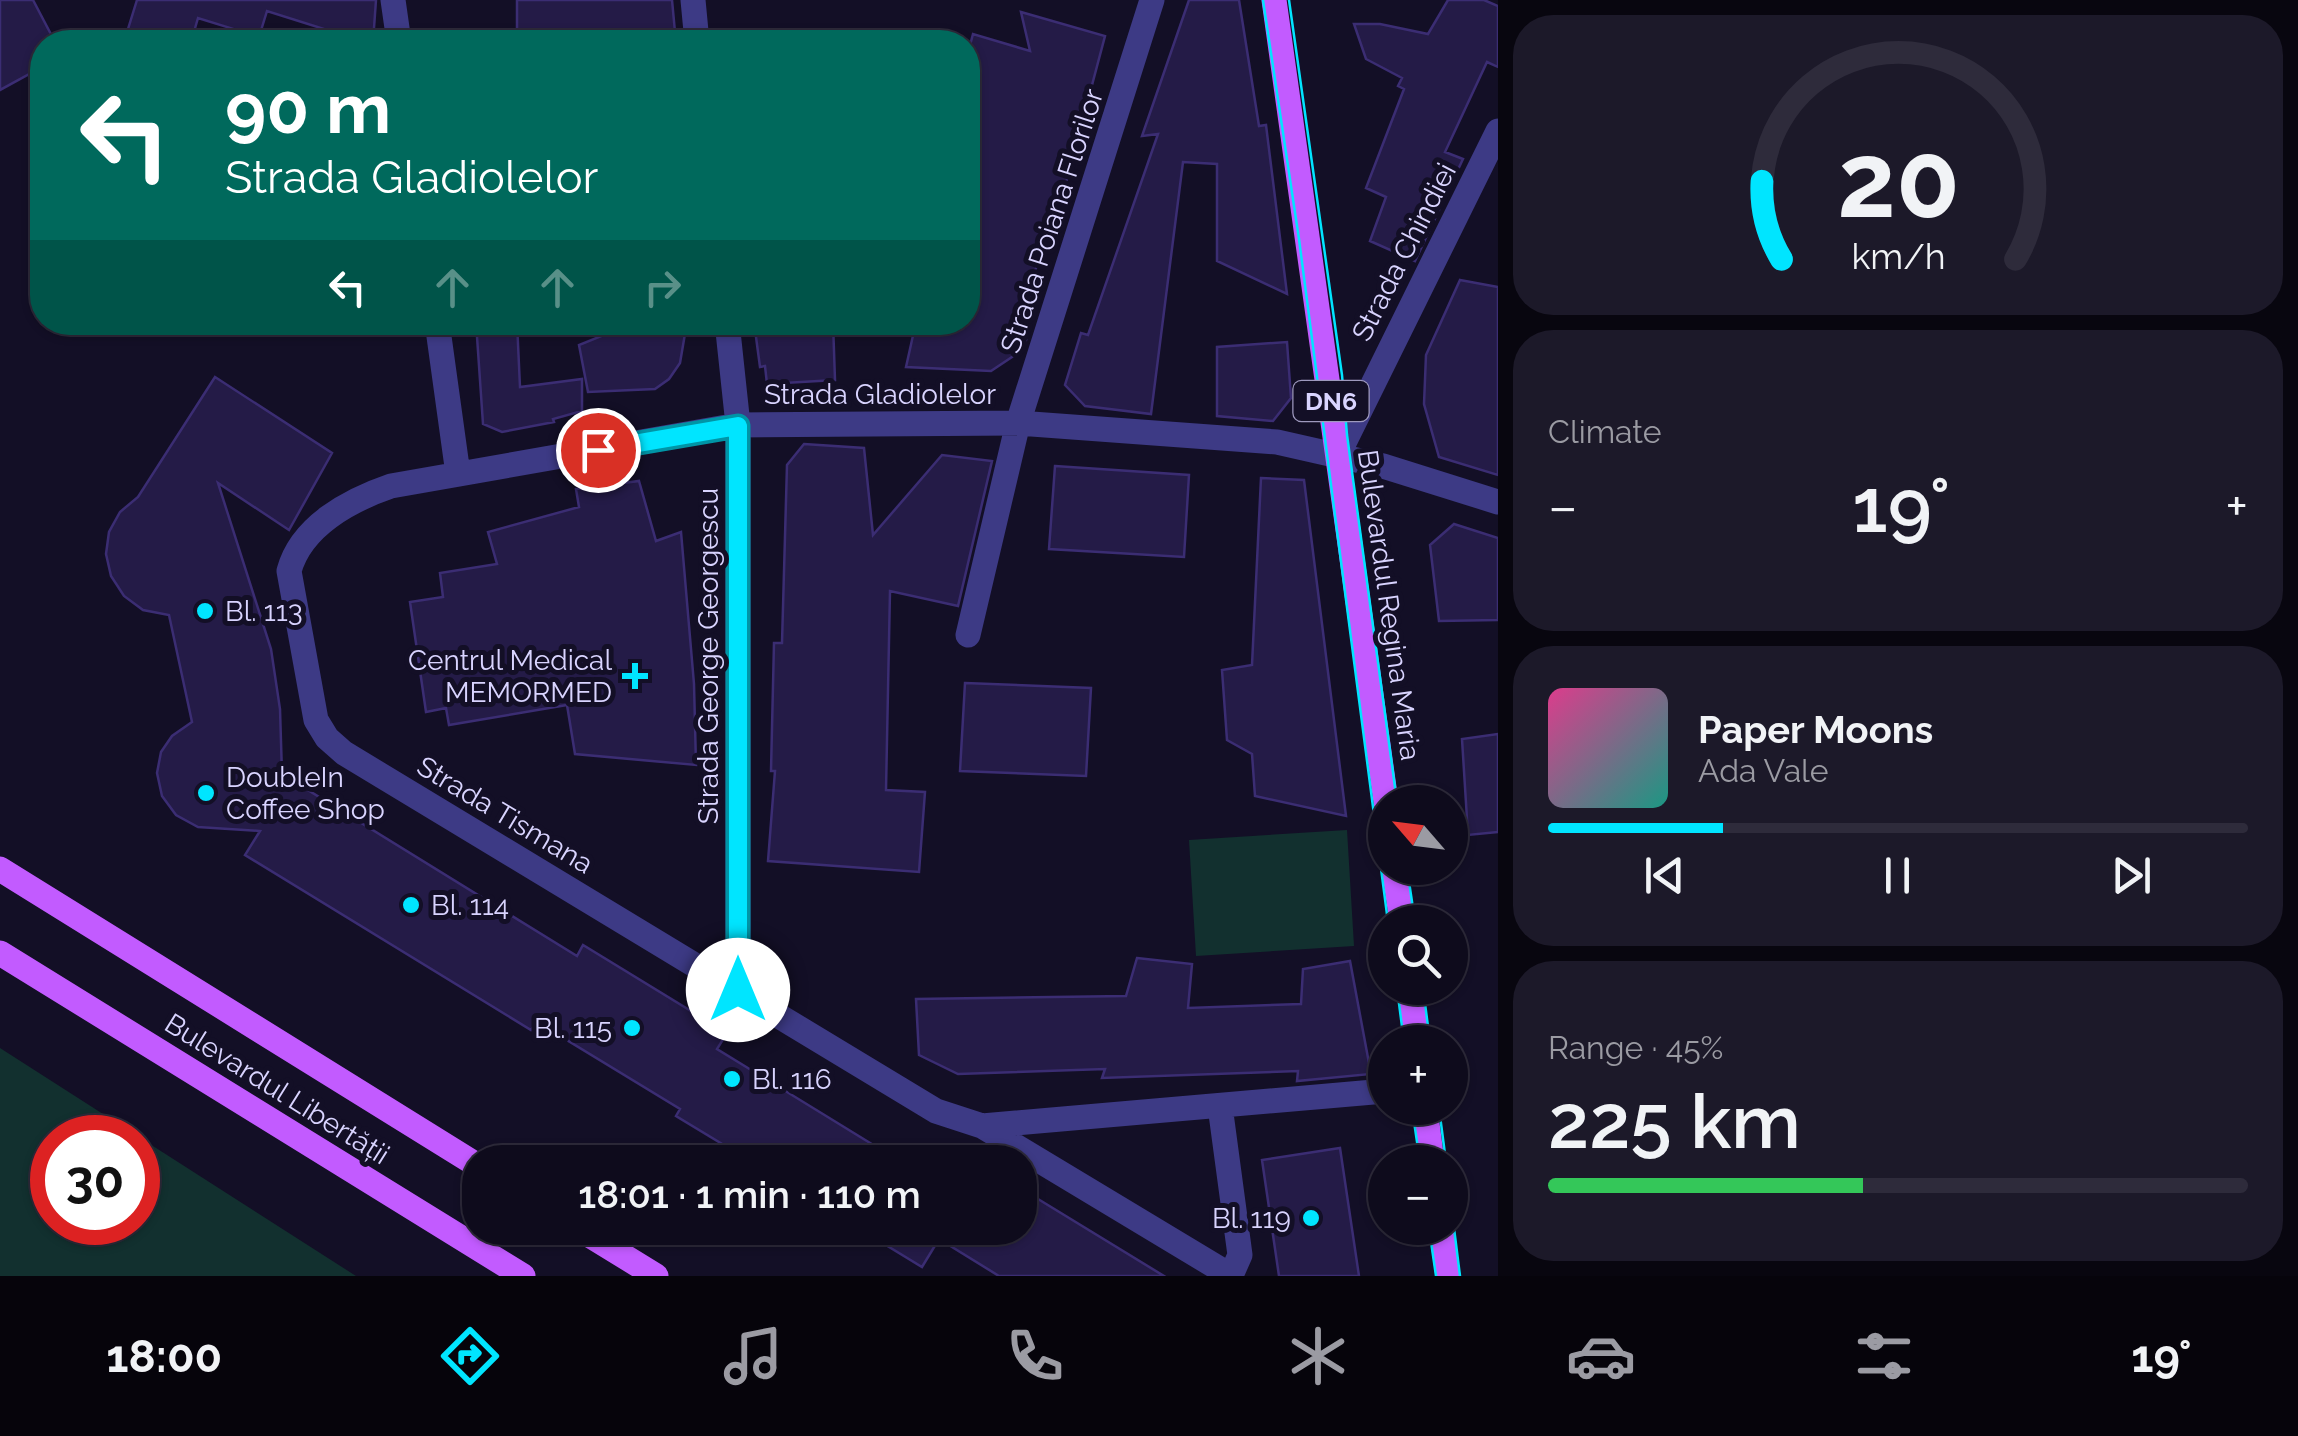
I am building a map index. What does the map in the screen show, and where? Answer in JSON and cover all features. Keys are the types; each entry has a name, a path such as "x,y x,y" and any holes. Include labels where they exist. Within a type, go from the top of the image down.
{"main road":[{"name":"Bulevardul Regina Maria","path":"1274,0 1384,785"},
{"name":"Bulevardul Libertății","path":"0,869 462,1156"},
{"name":"Bulevardul Libertății","path":"0,953 523,1276"},
{"path":"606,1245 656,1276"},
{"path":"1443,1245 1448,1276"}],"street":[{"path":"393,0 397,30"},
{"path":"693,0 697,30"},
{"name":"Strada Poiana Florilor","path":"968,635 1018,423 1152,0"},
{"name":"Strada Chindiei","path":"1338,455 1498,131"},
{"path":"439,335 458,474"},
{"name":"Strada George Georgescu","path":"728,335 738,426 738,990"},
{"name":"Strada Gladiolelor","path":"458,474 738,426 1018,423 1277,442 1338,455 1498,502"},
{"name":"Strada Tismana","path":"458,474 376,492 315,527 297,549 289,571 290,587 316,720 327,738 344,753 918,1102 982,1126 1232,1273 1240,1256 1220,1106"},
{"name":"Strada Tismana","path":"982,1126 1368,1093"}],"green space":[{"path":"1347,830 1354,946 1196,956 1189,840"},
{"path":"0,1048 105,1115 30,1115 30,1245 160,1245 160,1150 356,1276 0,1276"}],"building":[{"path":"0,0 33,0 49,30 30,30 30,74 0,90"},
{"path":"137,0 376,0 374,30 327,30 267,11 261,30 237,30 198,18 194,30 128,30"},
{"path":"517,0 672,0 675,30 517,30"},
{"path":"1189,0 1239,0 1259,126 1266,125 1287,294 1217,261 1217,164 1183,162 1151,414 1085,406 1065,385 1081,333 1088,335 1158,134 1142,136"},
{"path":"1448,0 1484,0 1498,6 1498,67 1487,62 1445,152 1463,159 1415,261 1370,241 1386,197 1366,188 1404,89 1398,86 1402,78 1366,59 1354,24 1380,24 1428,34"},
{"path":"1021,12 1105,36 1062,198 1058,197 1028,294 1032,295 1025,321 1030,322 1024,349 991,371 906,367 913,335 980,335 980,36 1030,51"},
{"path":"1460,280 1498,287 1498,475 1439,457 1424,404 1426,355"},
{"path":"477,335 518,335 520,387 582,379 582,411 553,419 554,422 502,432 483,424"},
{"path":"604,335 685,335 680,363 669,379 655,389 588,392 579,345"},
{"path":"756,335 833,335 835,380 767,384 765,366 760,367"},
{"path":"1287,342 1291,398 1273,421 1217,416 1217,347"},
{"path":"215,377 332,453 289,530 218,483 271,649 280,709 282,774 577,956 583,945 727,1033 717,1049 873,1145 724,1145 676,1116 680,1109 537,1022 531,1030 245,855 260,831 198,827 176,815 162,796 157,773 161,752 172,736 192,722 169,615 143,610 124,596 111,576 106,554 109,532 120,512 138,497"},
{"path":"804,444 864,448 873,535 942,455 992,461 958,606 890,591 886,790 925,792 919,872 768,861 775,771 771,771 774,643 782,643 787,465"},
{"path":"1055,466 1189,475 1184,557 1049,549"},
{"path":"1261,478 1304,480 1346,816 1255,796 1252,754 1227,740 1222,670 1252,665"},
{"path":"639,481 656,541 681,532 694,684 696,765 575,754 567,705 449,725 446,708 426,712 410,602 443,597 440,573 497,564 488,532 579,507 576,489"},
{"path":"1454,524 1498,538 1498,620 1439,621 1430,545"},
{"path":"965,683 1091,688 1086,776 960,771"},
{"path":"1498,734 1498,832 1468,835 1468,785 1465,785 1462,739"},
{"path":"1137,958 1192,964 1188,1008 1301,1004 1303,969 1350,961 1368,1074 1297,1081 1298,1071 1102,1078 1105,1069 958,1074 919,1055 916,999 1126,996"},
{"name":"Bl. 119","path":"1340,1148 1359,1276 1279,1276 1262,1160"},
{"path":"1037,1198 1164,1276 999,1276 949,1245 1037,1245"},
{"path":"886,1245 935,1245 922,1267"}],"tram line":[{"path":"1263,0 1299,239 1386,905"},
{"path":"1289,0 1395,785"},
{"path":"1410,885 1412,905"},
{"path":"1399,1005 1402,1025"},
{"path":"1425,1005 1428,1025"},
{"path":"1415,1125 1417,1145"},
{"path":"1441,1125 1444,1145"},
{"path":"1431,1245 1436,1276"},
{"path":"1456,1245 1460,1276"}],"place":[{"name":"Bl. 113","path":"205,611"},
{"name":"Centrul Medical MEMORMED","path":"635,676"},
{"name":"DoubleIn Coffee Shop","path":"206,793"},
{"name":"Bl. 114","path":"411,905"},
{"name":"Bl. 115","path":"632,1028"},
{"name":"Bl. 116","path":"732,1079"},
{"name":"Bl. 119","path":"1311,1218"}],"route":[{"path":"598,450 738,426 738,990"}]}
